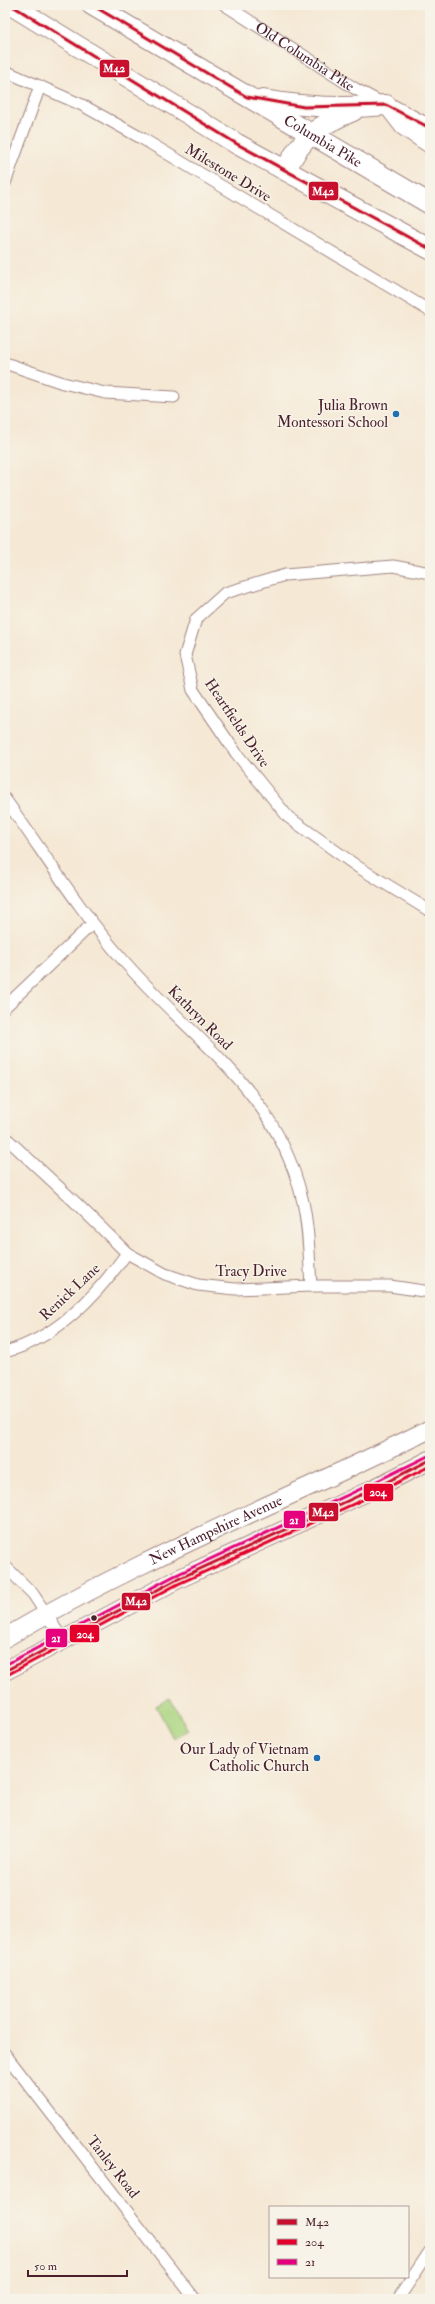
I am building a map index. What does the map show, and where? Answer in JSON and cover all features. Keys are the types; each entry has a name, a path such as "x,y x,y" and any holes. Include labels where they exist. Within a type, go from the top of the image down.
{"highway":[{"path":"12,5 237,144 430,249"},
{"name":"Columbia Pike","path":"92,5 247,97 312,133 430,204"},
{"path":"247,97 304,107 364,107 386,104"},
{"path":"286,170 292,157 312,133 327,121 364,107"}],"main road":[{"name":"New Hampshire Avenue","path":"5,1638 47,1613 200,1537 430,1429"},
{"name":"New Hampshire Avenue","path":"5,1671 176,1580 369,1491 430,1460"},
{"path":"356,1465 369,1491"}],"street":[{"name":"Old Columbia Pike","path":"225,5 354,88 430,128"},
{"name":"Milestone Drive","path":"5,71 82,105 143,139 430,311"},
{"path":"5,183 40,86"},
{"name":"Old Columbia Pike","path":"386,104 403,127 430,145"},
{"path":"5,363 63,383 105,393 174,396"},
{"name":"Heartfields Drive","path":"430,573 393,566 285,576 225,594 196,619 185,655 193,690 236,753 288,817 358,868 430,911"},
{"name":"Kathryn Road","path":"5,799 92,924 130,968 251,1091 276,1128 293,1167 303,1200 310,1286"},
{"path":"5,1007 92,924"},
{"name":"Tracy Drive","path":"5,1137 76,1202 127,1253 165,1274 198,1285 235,1290 310,1286 390,1286 430,1292"},
{"name":"Renick Lane","path":"5,1352 42,1338 66,1320 110,1277 127,1253"},
{"path":"5,1566 33,1594 47,1613 63,1640"},
{"name":"Tanley Road","path":"5,2054 196,2299"},
{"path":"398,2299 430,2251"}],"green space":[{"path":"170,1698 188,1730 173,1738 156,1706"}],"transit line":[{"name":"M42","path":"11,5 237,144 430,249"},
{"name":"M42","path":"92,5 247,97 304,107 386,105 430,128"},
{"name":"21","path":"5,1665 174,1576 428,1456"},
{"name":"M42","path":"5,1671 176,1580 369,1491 430,1460"},
{"name":"204","path":"7,1675 178,1584 371,1496 430,1466"}],"place":[{"name":"Julia Brown Montessori School","path":"396,414"},
{"name":"Our Lady of Vietnam Catholic Church","path":"317,1758"}]}
